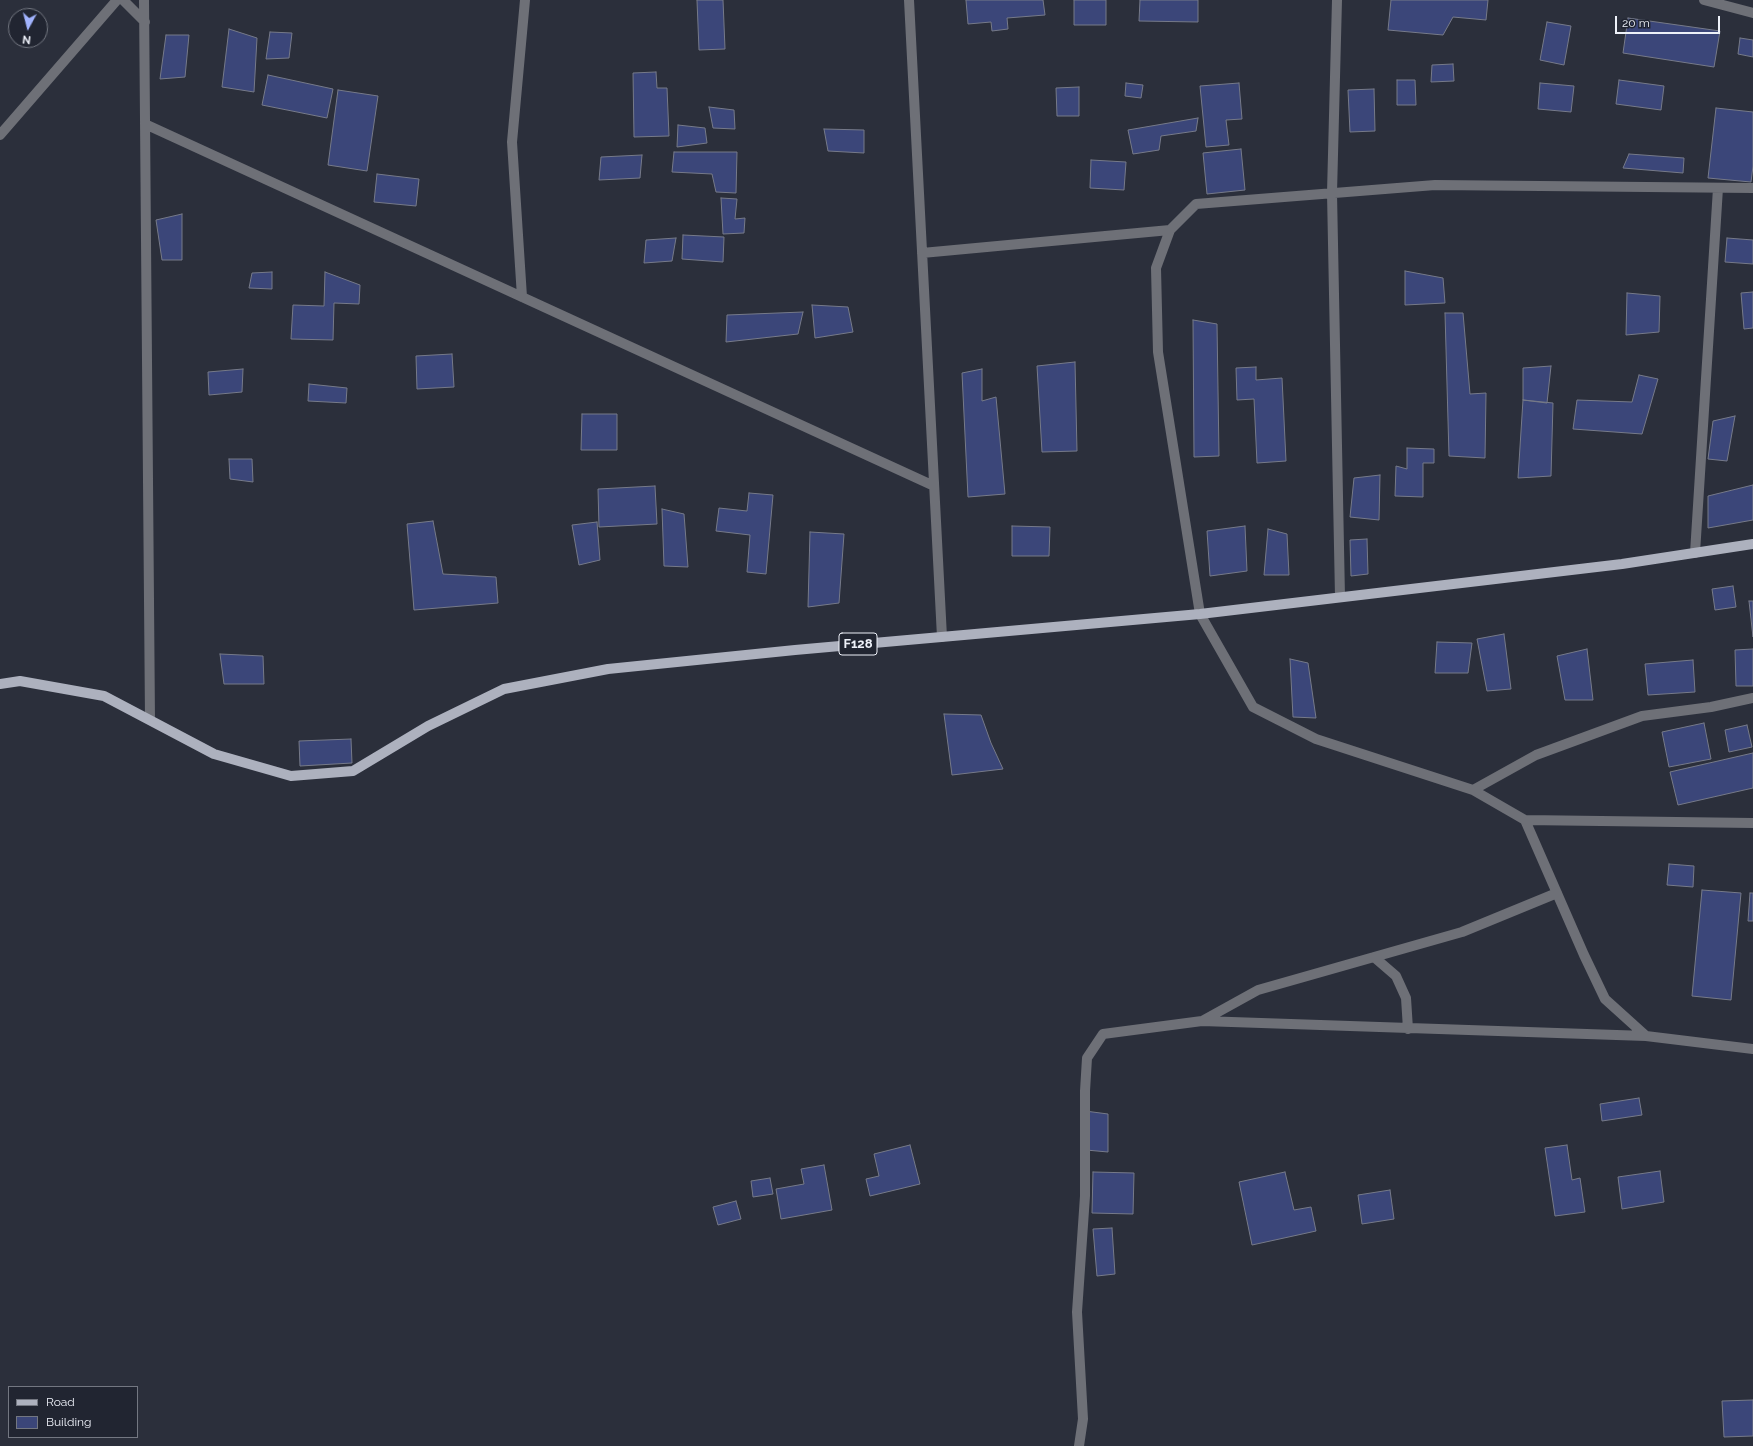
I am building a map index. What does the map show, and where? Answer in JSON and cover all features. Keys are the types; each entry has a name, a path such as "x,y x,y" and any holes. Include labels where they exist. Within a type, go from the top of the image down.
{"main road":[{"name":"F128","path":"0,684 20,681 104,696 214,754 292,776 353,771 428,726 504,689 608,669 1200,614 1622,564 1753,544"}],"street":[{"path":"0,135 116,0"},
{"path":"123,0 144,22"},
{"path":"144,0 150,719"},
{"path":"522,297 512,142 525,0"},
{"path":"909,0 942,637"},
{"path":"1337,0 1332,193 1340,597"},
{"path":"1704,0 1753,13"},
{"path":"145,124 934,486"},
{"path":"1753,188 1435,185 1196,204 1170,230 1156,268 1158,352 1200,614 1253,707 1316,739 1473,790 1525,820 1753,823"},
{"path":"1695,553 1718,188"},
{"path":"922,253 1170,230"},
{"path":"1473,790 1536,755 1642,716 1711,707 1753,698"},
{"path":"1525,820 1605,998 1646,1036"},
{"path":"1202,1021 1258,990 1462,932 1557,893"},
{"path":"1374,957 1396,976 1406,998 1408,1029"},
{"path":"1078,1446 1083,1419 1077,1312 1085,1196 1087,1058 1103,1034 1202,1021 1646,1036 1753,1049"}],"building":[{"path":"697,0 723,0 725,49 699,50"},
{"path":"966,0 1043,0 1045,15 1007,18 1008,29 992,31 991,22 968,24"},
{"path":"1074,0 1106,0 1106,25 1074,25"},
{"path":"1140,0 1198,0 1198,22 1139,21"},
{"path":"1391,0 1488,0 1486,20 1453,17 1443,35 1388,30"},
{"path":"1628,18 1720,31 1714,67 1623,53"},
{"path":"1547,22 1571,26 1564,65 1540,60"},
{"path":"229,29 257,38 254,92 222,87"},
{"path":"270,32 292,33 289,58 266,59"},
{"path":"166,35 189,35 185,77 160,79"},
{"path":"1740,38 1753,40 1753,57 1738,54"},
{"path":"1453,64 1454,81 1431,82 1432,65"},
{"path":"656,72 657,88 667,88 669,136 634,137 633,73"},
{"path":"268,75 333,89 327,118 262,105"},
{"path":"1397,80 1415,80 1416,105 1397,105"},
{"path":"1619,80 1664,86 1661,110 1616,104"},
{"path":"1126,83 1143,85 1141,98 1125,96"},
{"path":"1239,83 1242,119 1226,120 1229,145 1206,147 1200,86"},
{"path":"1540,83 1574,86 1571,112 1538,109"},
{"path":"1079,87 1079,116 1057,116 1056,88"},
{"path":"1374,89 1375,131 1350,132 1348,90"},
{"path":"338,90 378,96 367,171 328,165"},
{"path":"709,107 734,110 735,129 713,128"},
{"path":"1716,108 1753,112 1753,166 1751,182 1708,178"},
{"path":"1198,118 1196,131 1161,136 1159,150 1133,154 1128,130"},
{"path":"678,125 705,128 707,143 677,147"},
{"path":"824,129 864,130 864,153 828,151"},
{"path":"1241,149 1245,190 1207,194 1203,153"},
{"path":"674,152 737,152 736,193 716,192 712,174 672,172"},
{"path":"1629,154 1684,158 1683,173 1623,168"},
{"path":"642,155 640,178 599,180 601,157"},
{"path":"1091,160 1126,162 1124,190 1090,188"},
{"path":"377,174 419,179 416,206 374,202"},
{"path":"721,198 737,199 735,219 745,218 744,233 723,234"},
{"path":"182,214 182,260 162,260 156,220"},
{"path":"683,235 724,237 723,262 682,259"},
{"path":"676,238 672,261 644,263 646,240"},
{"path":"1727,238 1753,240 1753,264 1725,262"},
{"path":"1405,271 1443,278 1445,303 1405,305"},
{"path":"272,272 272,289 249,288 252,273"},
{"path":"325,272 360,285 359,304 334,303 333,340 291,339 293,305 324,306"},
{"path":"1753,292 1753,328 1744,329 1741,293"},
{"path":"1627,293 1660,296 1659,332 1626,335"},
{"path":"812,305 848,307 853,332 815,338"},
{"path":"803,312 798,334 726,342 727,315"},
{"path":"1445,313 1463,313 1470,394 1486,393 1485,458 1449,456"},
{"path":"1193,320 1217,324 1219,456 1194,457"},
{"path":"452,354 454,387 417,389 416,356"},
{"path":"1075,362 1077,451 1042,452 1037,366"},
{"path":"1551,366 1547,403 1523,400 1523,368"},
{"path":"1256,367 1256,380 1282,378 1286,461 1257,463 1254,399 1237,400 1236,368"},
{"path":"243,369 242,392 209,395 208,372"},
{"path":"982,369 982,401 996,397 1005,494 968,497 962,373"},
{"path":"1639,375 1658,379 1642,434 1573,429 1577,400 1632,402"},
{"path":"309,384 347,388 346,403 308,401"},
{"path":"1523,400 1553,403 1551,476 1518,478"},
{"path":"582,414 617,414 617,450 581,450"},
{"path":"1735,416 1727,461 1708,459 1713,421"},
{"path":"1407,448 1434,449 1434,463 1423,463 1423,497 1395,496 1396,466 1407,469"},
{"path":"229,459 252,459 253,482 230,479"},
{"path":"1380,475 1379,520 1350,517 1354,478"},
{"path":"1753,485 1753,520 1708,528 1708,496"},
{"path":"655,486 657,524 599,527 598,489"},
{"path":"749,493 773,495 766,574 747,572 750,535 716,531 719,508 747,511"},
{"path":"662,509 684,514 688,567 664,566"},
{"path":"433,521 443,574 496,577 498,603 414,610 407,524"},
{"path":"597,522 600,560 579,565 572,525"},
{"path":"1012,526 1050,527 1049,556 1012,556"},
{"path":"1245,526 1247,571 1210,576 1207,531"},
{"path":"1268,529 1287,534 1289,575 1264,575"},
{"path":"810,532 844,534 839,603 808,607"},
{"path":"1367,539 1368,574 1351,576 1350,540"},
{"path":"1733,586 1736,607 1715,610 1712,589"},
{"path":"1749,601 1753,601 1753,637"},
{"path":"1504,634 1511,689 1487,691 1477,639"},
{"path":"1437,642 1472,643 1468,673 1435,673"},
{"path":"1587,649 1593,700 1565,700 1557,656"},
{"path":"1753,649 1753,686 1736,686 1735,650"},
{"path":"220,654 263,656 264,684 224,684"},
{"path":"1290,659 1308,663 1316,718 1293,717"},
{"path":"1693,660 1695,692 1648,695 1645,664"},
{"path":"944,714 981,715 991,743 1003,769 952,775"},
{"path":"1704,723 1711,759 1669,767 1662,732"},
{"path":"1747,725 1752,747 1729,752 1725,730"},
{"path":"351,739 352,763 300,766 299,741"},
{"path":"1753,753 1753,788 1678,805 1670,772"},
{"path":"1669,864 1694,866 1693,887 1667,885"},
{"path":"1702,890 1741,893 1731,1000 1692,996"},
{"path":"1750,893 1753,893 1753,921 1748,921"},
{"path":"1639,1098 1642,1115 1602,1121 1600,1104"},
{"path":"1085,1111 1108,1114 1108,1152 1086,1150"},
{"path":"910,1145 920,1184 870,1196 866,1179 879,1176 874,1154"},
{"path":"1567,1145 1572,1180 1580,1178 1585,1212 1555,1216 1545,1148"},
{"path":"824,1165 832,1210 781,1219 776,1189 804,1184 801,1169"},
{"path":"1660,1171 1664,1202 1622,1209 1618,1177"},
{"path":"1093,1172 1134,1173 1133,1214 1092,1213"},
{"path":"1285,1172 1294,1210 1311,1207 1316,1231 1252,1245 1239,1182"},
{"path":"770,1178 773,1194 753,1197 751,1181"},
{"path":"1390,1190 1394,1219 1362,1224 1358,1195"},
{"path":"736,1201 741,1219 718,1225 713,1207"},
{"path":"1112,1228 1115,1274 1097,1276 1093,1229"},
{"path":"1753,1400 1753,1436 1724,1437 1722,1401"}]}
